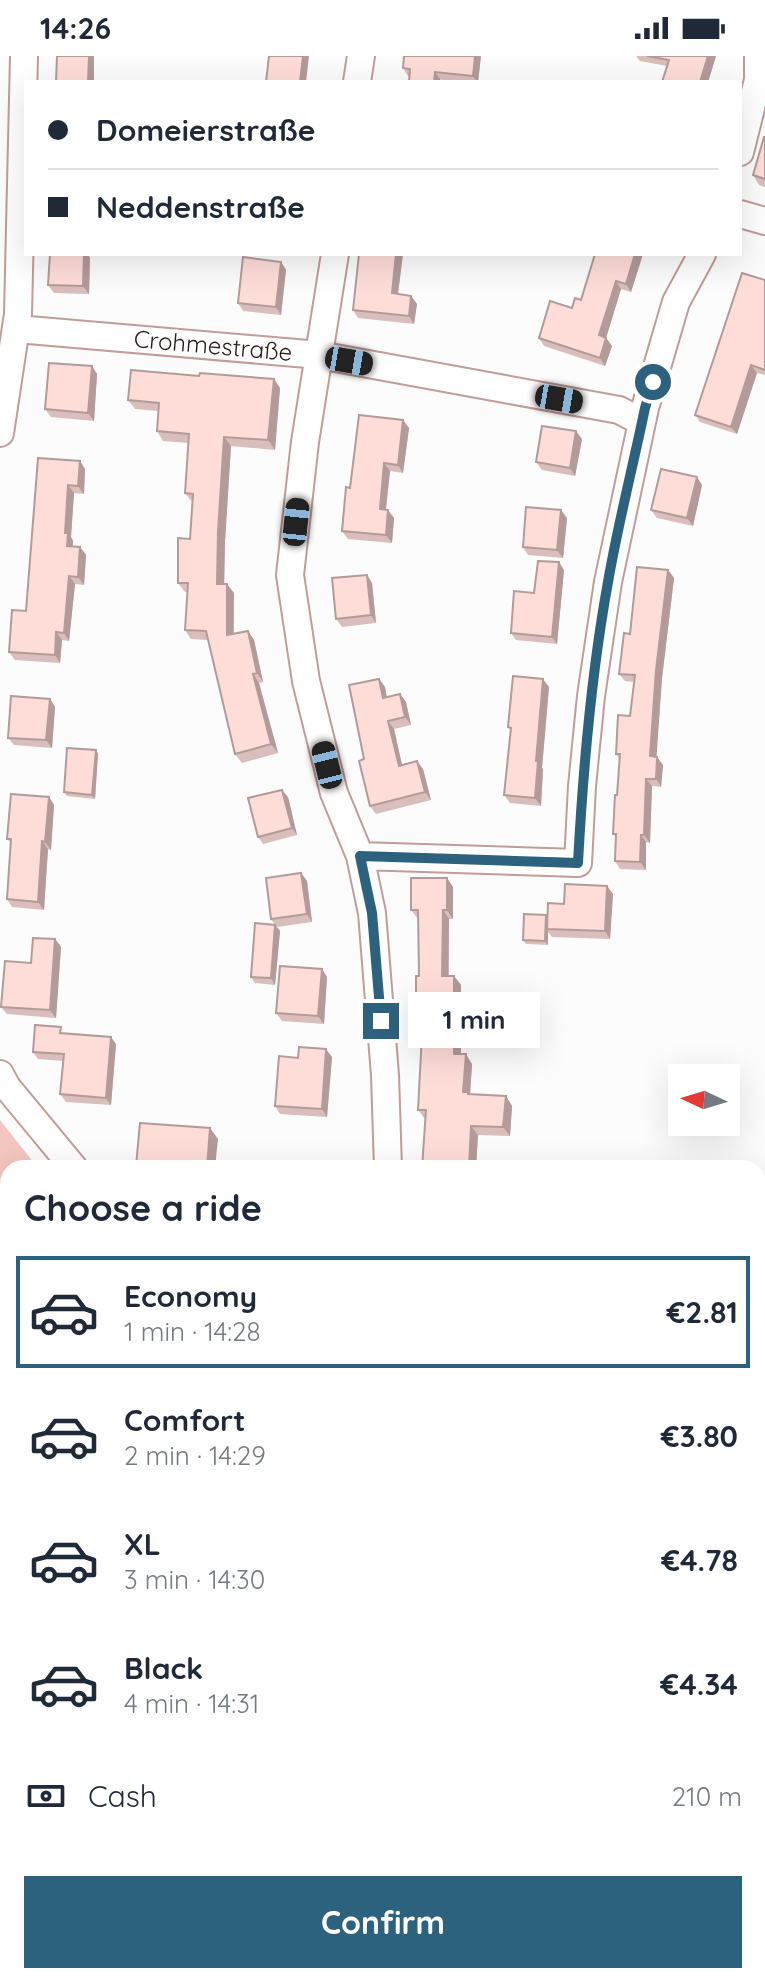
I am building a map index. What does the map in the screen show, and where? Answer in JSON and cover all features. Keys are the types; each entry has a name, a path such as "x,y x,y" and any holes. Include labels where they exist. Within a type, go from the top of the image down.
{"street":[{"path":"0,433 17,329 24,56"},
{"path":"357,80 361,56"},
{"path":"742,144 758,80 758,56"},
{"path":"742,215 765,221"},
{"path":"335,256 305,442 290,575 306,681 334,793 360,856 372,913 385,1075 388,1160"},
{"path":"360,856 578,863 593,681 608,582 642,422 676,302 701,256"},
{"name":"Crohmestraße","path":"17,329 319,355 619,410 642,422"},
{"path":"0,1074 7,1087 67,1160"}],"shaded area":[{"path":"0,1120 32,1160 0,1160"}],"building":[{"path":"57,56 89,56 88,80 56,80"},
{"path":"269,56 303,56 300,80 266,80"},
{"path":"404,56 475,56 473,76 435,72 434,80 409,80 410,69 403,68"},
{"path":"647,56 708,56 701,80 663,80 669,60"},
{"path":"765,137 765,179 753,175"},
{"path":"50,256 84,256 83,286 48,285"},
{"path":"359,256 396,256 392,293 411,296 409,316 353,310"},
{"path":"594,256 634,256 626,284 616,281 599,335 606,338 600,358 539,338 550,301 572,308 575,298 581,300"},
{"path":"243,257 281,262 276,307 238,303"},
{"path":"742,273 765,280 765,370 751,365 731,427 695,415"},
{"path":"49,363 92,366 88,413 45,409"},
{"path":"131,370 274,379 268,440 224,437 217,584 227,584 227,635 248,631 257,673 253,674 271,744 235,754 206,631 185,630 188,583 178,583 178,538 190,539 193,494 185,493 189,434 157,431 159,403 128,400"},
{"path":"359,415 403,420 398,465 384,463 380,509 388,510 386,535 342,531 346,487 350,488"},
{"path":"542,426 576,431 570,468 536,462"},
{"path":"38,458 80,461 78,486 68,485 65,533 68,533 67,546 80,547 78,577 69,576 64,633 56,632 55,655 9,652 12,610 26,611"},
{"path":"661,469 697,477 687,518 651,510"},
{"path":"526,507 561,510 557,550 523,547"},
{"path":"538,561 559,562 552,637 511,633 514,591 534,593"},
{"path":"637,567 668,570 650,756 657,757 656,779 646,779 640,862 615,861 616,834 613,834 620,754 616,754 618,715 630,716 635,675 619,674 624,633 630,634"},
{"path":"367,575 371,615 336,619 332,578"},
{"path":"513,676 543,679 535,798 504,795"},
{"path":"379,679 383,698 400,694 405,717 388,721 399,766 417,761 425,792 370,806 359,761 364,759 349,685"},
{"path":"11,696 50,699 46,740 8,738"},
{"path":"67,748 96,750 92,795 64,792"},
{"path":"282,790 292,828 258,837 248,798"},
{"path":"11,794 49,797 38,902 7,899"},
{"path":"301,873 307,914 271,919 266,878"},
{"path":"411,878 447,878 442,976 454,976 454,1054 466,1054 463,1092 506,1096 503,1127 471,1126 469,1160 423,1160 426,1110 418,1110 423,1015 416,1015 418,910 411,910"},
{"path":"565,884 607,886 605,931 547,929 548,903 564,904"},
{"path":"524,914 546,915 545,941 523,940"},
{"path":"255,923 275,925 271,978 251,977"},
{"path":"33,938 55,939 50,1010 1,1007 5,961 31,963"},
{"path":"280,966 322,969 318,1016 276,1013"},
{"path":"35,1025 61,1027 60,1033 111,1037 106,1098 60,1094 64,1054 33,1052"},
{"path":"299,1047 326,1049 322,1109 275,1106 279,1056 298,1058"},
{"path":"140,1123 210,1128 208,1160 137,1160"}],"route":[{"path":"381,1021 372,913 360,856 578,863 591,696 608,582 653,382"}]}
